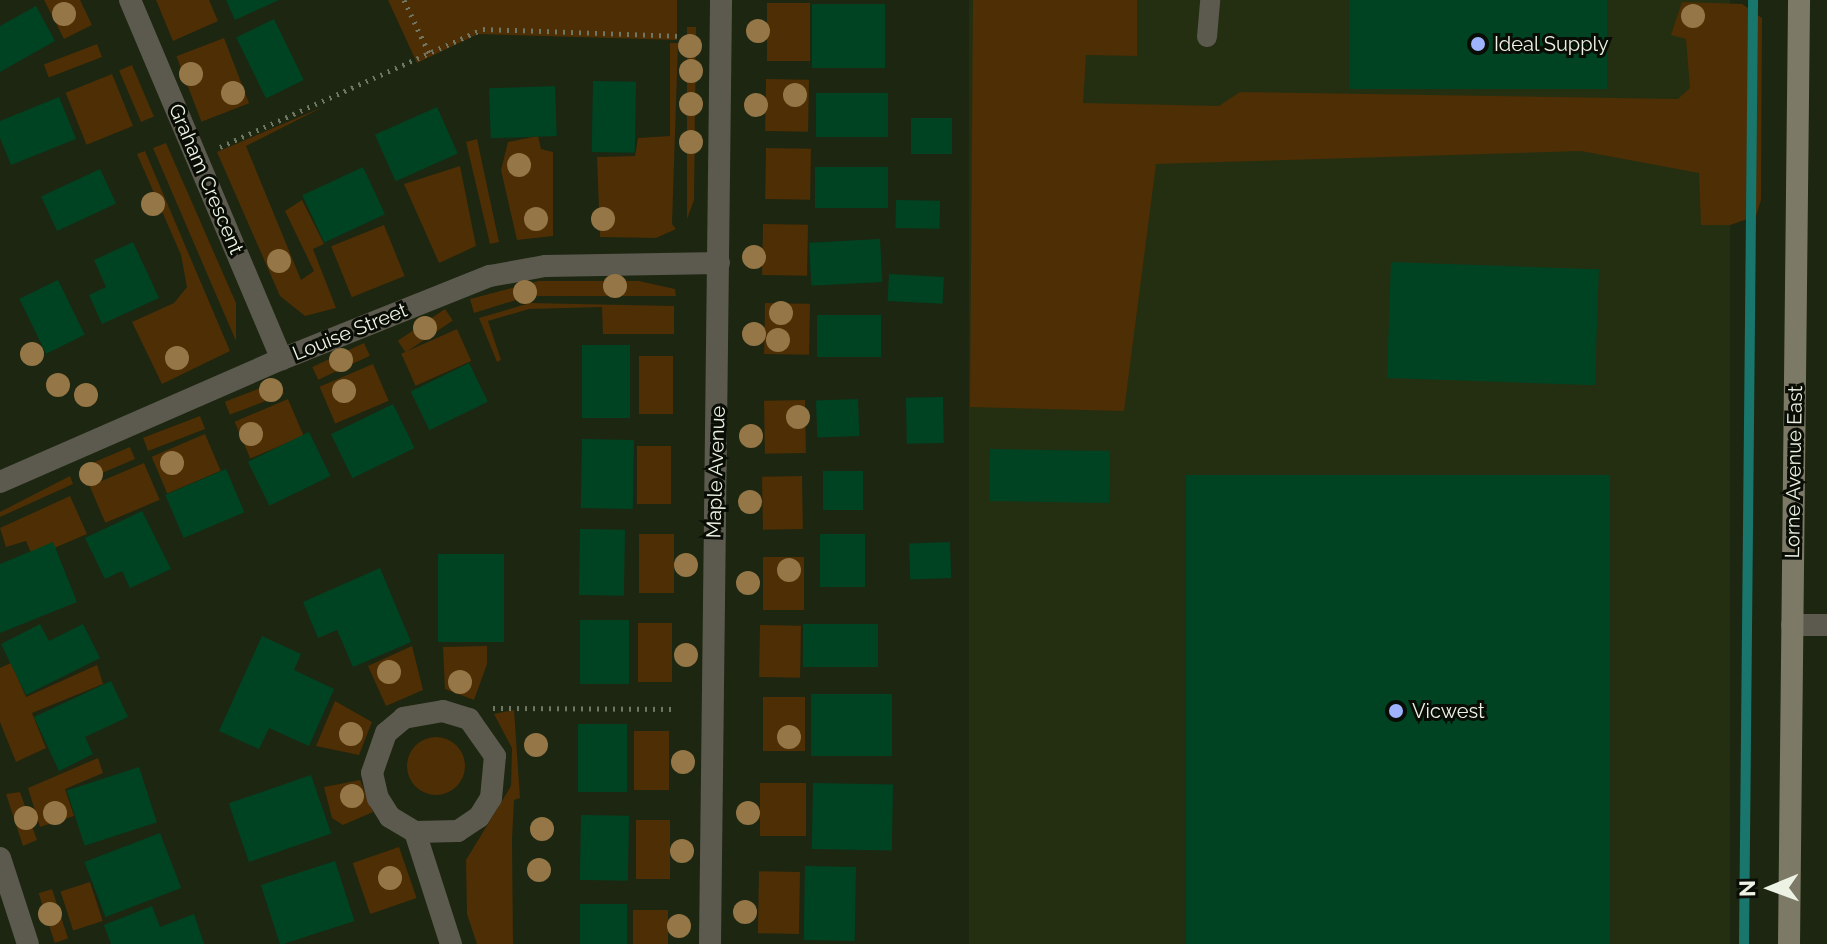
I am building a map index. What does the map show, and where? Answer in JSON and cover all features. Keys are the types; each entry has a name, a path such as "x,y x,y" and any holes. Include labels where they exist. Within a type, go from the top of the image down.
{"main road":[{"name":"Lorne Avenue East","path":"1789,944 1799,0"}],"street":[{"name":"Graham Crescent","path":"130,0 282,359"},
{"name":"Maple Avenue","path":"710,944 721,0"},
{"name":"Louise Street","path":"0,482 282,359 490,276 545,266 719,263"},
{"path":"1792,625 1827,625"},
{"path":"443,711 469,719 495,756 491,798 479,817 458,831 415,832 390,817 378,798 372,773 376,751 386,733 404,718 443,711"},
{"path":"415,832 451,944"},
{"path":"0,858 28,944"}],"lane":[{"path":"1207,37 1210,0"}],"path":[{"path":"404,0 429,53"},
{"path":"197,157 483,29 680,36"},
{"path":"469,719 498,706 676,709"}],"shaded area":[{"path":"44,0 80,0 92,25 64,39"},
{"path":"156,0 209,0 218,21 173,41"},
{"path":"388,0 677,0 677,40 478,34 417,63"},
{"path":"969,0 1730,0 1730,944 969,944"},
{"path":"973,0 1137,0 1137,56 1086,55 1083,103 1219,106 1240,92 1678,99 1690,88 1686,39 1671,35 1682,2 1742,4 1762,18 1761,200 1756,216 1730,225 1701,225 1699,173 1581,151 1156,164 1124,411 970,407"},
{"path":"767,3 810,3 810,61 767,61"},
{"path":"687,27 696,27 694,200 687,219"},
{"path":"224,38 249,103 201,122 176,56"},
{"path":"670,43 678,43 672,224 676,229 656,238 600,237 597,157 635,156 638,138 670,136"},
{"path":"97,44 102,57 49,77 44,64"},
{"path":"132,65 154,117 141,122 119,70"},
{"path":"112,74 133,126 87,145 66,93"},
{"path":"766,79 809,80 808,132 765,131"},
{"path":"325,106 246,146 301,280 314,271 285,211 302,200 324,244 313,249 336,308 305,316 280,296 217,152"},
{"path":"538,136 541,149 553,152 553,236 517,240 501,170 508,142"},
{"path":"477,139 499,242 490,244 466,142"},
{"path":"166,143 236,303 236,341 153,148"},
{"path":"766,148 811,149 810,200 765,199"},
{"path":"145,151 230,351 162,384 132,322 174,303 187,287 181,255 137,154"},
{"path":"460,166 476,246 439,263 404,184"},
{"path":"763,224 808,225 807,276 762,275"},
{"path":"384,225 405,276 352,297 331,246"},
{"path":"539,281 639,281 675,289 676,296 529,296 474,313 470,299"},
{"path":"530,303 674,306 674,334 603,334 602,307 529,309 488,321 501,360 497,362 479,318"},
{"path":"765,303 810,304 809,355 764,354"},
{"path":"445,309 453,321 406,352 398,341"},
{"path":"457,329 471,361 416,386 401,354"},
{"path":"364,343 370,356 318,380 312,367"},
{"path":"639,356 673,356 673,414 639,414"},
{"path":"373,364 389,401 335,423 320,387"},
{"path":"279,381 284,394 230,415 225,402"},
{"path":"288,399 304,436 250,458 235,422"},
{"path":"805,400 806,453 765,454 764,401"},
{"path":"200,416 205,429 148,451 143,438"},
{"path":"205,434 221,471 167,493 152,457"},
{"path":"637,446 671,446 671,504 637,504"},
{"path":"130,447 135,459 91,478 86,466"},
{"path":"144,463 160,500 105,523 90,486"},
{"path":"70,476 73,484 0,517 0,512"},
{"path":"802,476 803,529 763,530 762,477"},
{"path":"70,496 87,534 33,557 26,541 6,547 0,528"},
{"path":"639,534 674,534 674,593 639,593"},
{"path":"763,557 804,557 804,610 763,610"},
{"path":"638,623 672,623 672,682 638,682"},
{"path":"760,625 801,626 800,678 759,677"},
{"path":"412,646 423,690 386,706 368,666"},
{"path":"487,646 487,664 474,700 445,689 443,647"},
{"path":"11,663 26,697 97,665 103,684 32,713 46,748 16,762 0,722 0,668"},
{"path":"763,697 805,697 805,751 763,751"},
{"path":"335,701 372,722 359,755 316,746"},
{"path":"514,710 520,798 514,800 512,839 513,944 477,944 467,914 466,860 511,786 512,748 494,714"},
{"path":"634,731 669,731 669,790 634,790"},
{"path":"436,737 447,739 456,746 463,755 463,777 456,786 447,793 436,795 425,793 416,786 409,777 407,766 409,755 416,746 425,739"},
{"path":"98,758 103,773 65,789 74,816 40,827 28,788"},
{"path":"360,780 373,812 343,825 332,818 324,787"},
{"path":"760,783 806,783 806,836 760,836"},
{"path":"20,792 37,840 23,846 6,794"},
{"path":"636,820 670,820 670,879 636,879"},
{"path":"399,847 417,898 370,914 353,863"},
{"path":"759,871 800,872 799,934 758,933"},
{"path":"90,882 103,921 73,931 61,892"},
{"path":"52,889 68,938 55,943 39,893"},
{"path":"633,910 668,910 668,944 633,944"}],"building":[{"path":"226,0 279,0 235,20"},
{"name":"Ideal Supply","path":"1349,0 1607,0 1607,89 1349,89"},
{"path":"812,4 885,4 885,68 812,68"},
{"path":"36,6 55,41 0,72 0,26"},
{"path":"274,19 304,80 266,99 236,37"},
{"path":"593,81 636,82 635,153 592,152"},
{"path":"555,86 557,136 491,138 489,88"},
{"path":"816,93 888,93 888,137 816,137"},
{"path":"59,97 76,139 11,165 0,138 0,121"},
{"path":"437,107 458,154 396,181 375,135"},
{"path":"911,118 952,118 952,154 911,154"},
{"path":"363,167 385,214 324,242 302,195"},
{"path":"815,167 888,167 888,208 815,208"},
{"path":"100,169 116,203 57,231 41,196"},
{"path":"896,200 940,201 940,229 896,228"},
{"path":"880,239 882,282 811,286 809,243"},
{"path":"133,242 159,298 102,324 89,295 106,287 94,260"},
{"path":"1391,262 1599,269 1595,385 1387,378"},
{"path":"889,274 944,277 943,304 888,301"},
{"path":"58,280 85,335 46,354 19,299"},
{"path":"817,315 881,315 881,357 817,357"},
{"path":"582,345 630,345 630,418 582,418"},
{"path":"469,363 488,402 429,430 411,391"},
{"path":"943,397 944,443 907,444 906,398"},
{"path":"858,399 859,436 817,437 816,400"},
{"path":"393,404 414,448 352,478 331,434"},
{"path":"309,432 330,476 269,506 248,462"},
{"path":"582,439 634,440 633,509 581,508"},
{"path":"990,449 1110,451 1109,503 989,501"},
{"path":"226,469 244,512 184,538 165,495"},
{"path":"823,471 863,471 863,510 823,510"},
{"name":"Vicwest","path":"1186,475 1610,475 1610,944 1186,944"},
{"path":"142,511 171,569 130,588 122,571 105,579 85,538"},
{"path":"580,529 625,530 624,596 579,595"},
{"path":"820,534 865,534 865,587 820,587"},
{"path":"53,542 77,602 0,633 0,564"},
{"path":"950,542 951,578 910,579 909,543"},
{"path":"438,554 504,554 504,642 438,642"},
{"path":"380,568 411,642 353,667 337,630 318,638 303,602"},
{"path":"580,620 629,620 629,684 580,684"},
{"path":"40,624 49,641 83,624 100,658 26,695 1,644"},
{"path":"803,624 878,624 878,667 803,667"},
{"path":"262,636 301,654 294,670 334,689 309,746 269,728 259,749 219,731"},
{"path":"111,681 128,717 85,737 93,754 59,771 34,717"},
{"path":"811,694 892,694 892,756 811,756"},
{"path":"578,724 627,724 627,792 578,792"},
{"path":"139,767 157,822 85,846 67,790"},
{"path":"311,775 331,834 249,862 229,803"},
{"path":"813,783 893,784 892,850 812,849"},
{"path":"581,815 629,816 628,881 580,880"},
{"path":"160,833 181,888 106,917 84,862"},
{"path":"335,861 354,921 280,944 261,885"},
{"path":"805,866 856,867 855,941 804,940"},
{"path":"580,904 627,904 627,944 580,944"},
{"path":"152,906 160,927 194,914 204,944 111,944 104,925"}],"waterway":[{"path":"1744,944 1753,0"}],"place":[{"name":"Ideal Supply","path":"1478,44"},
{"name":"Vicwest","path":"1396,711"}]}
